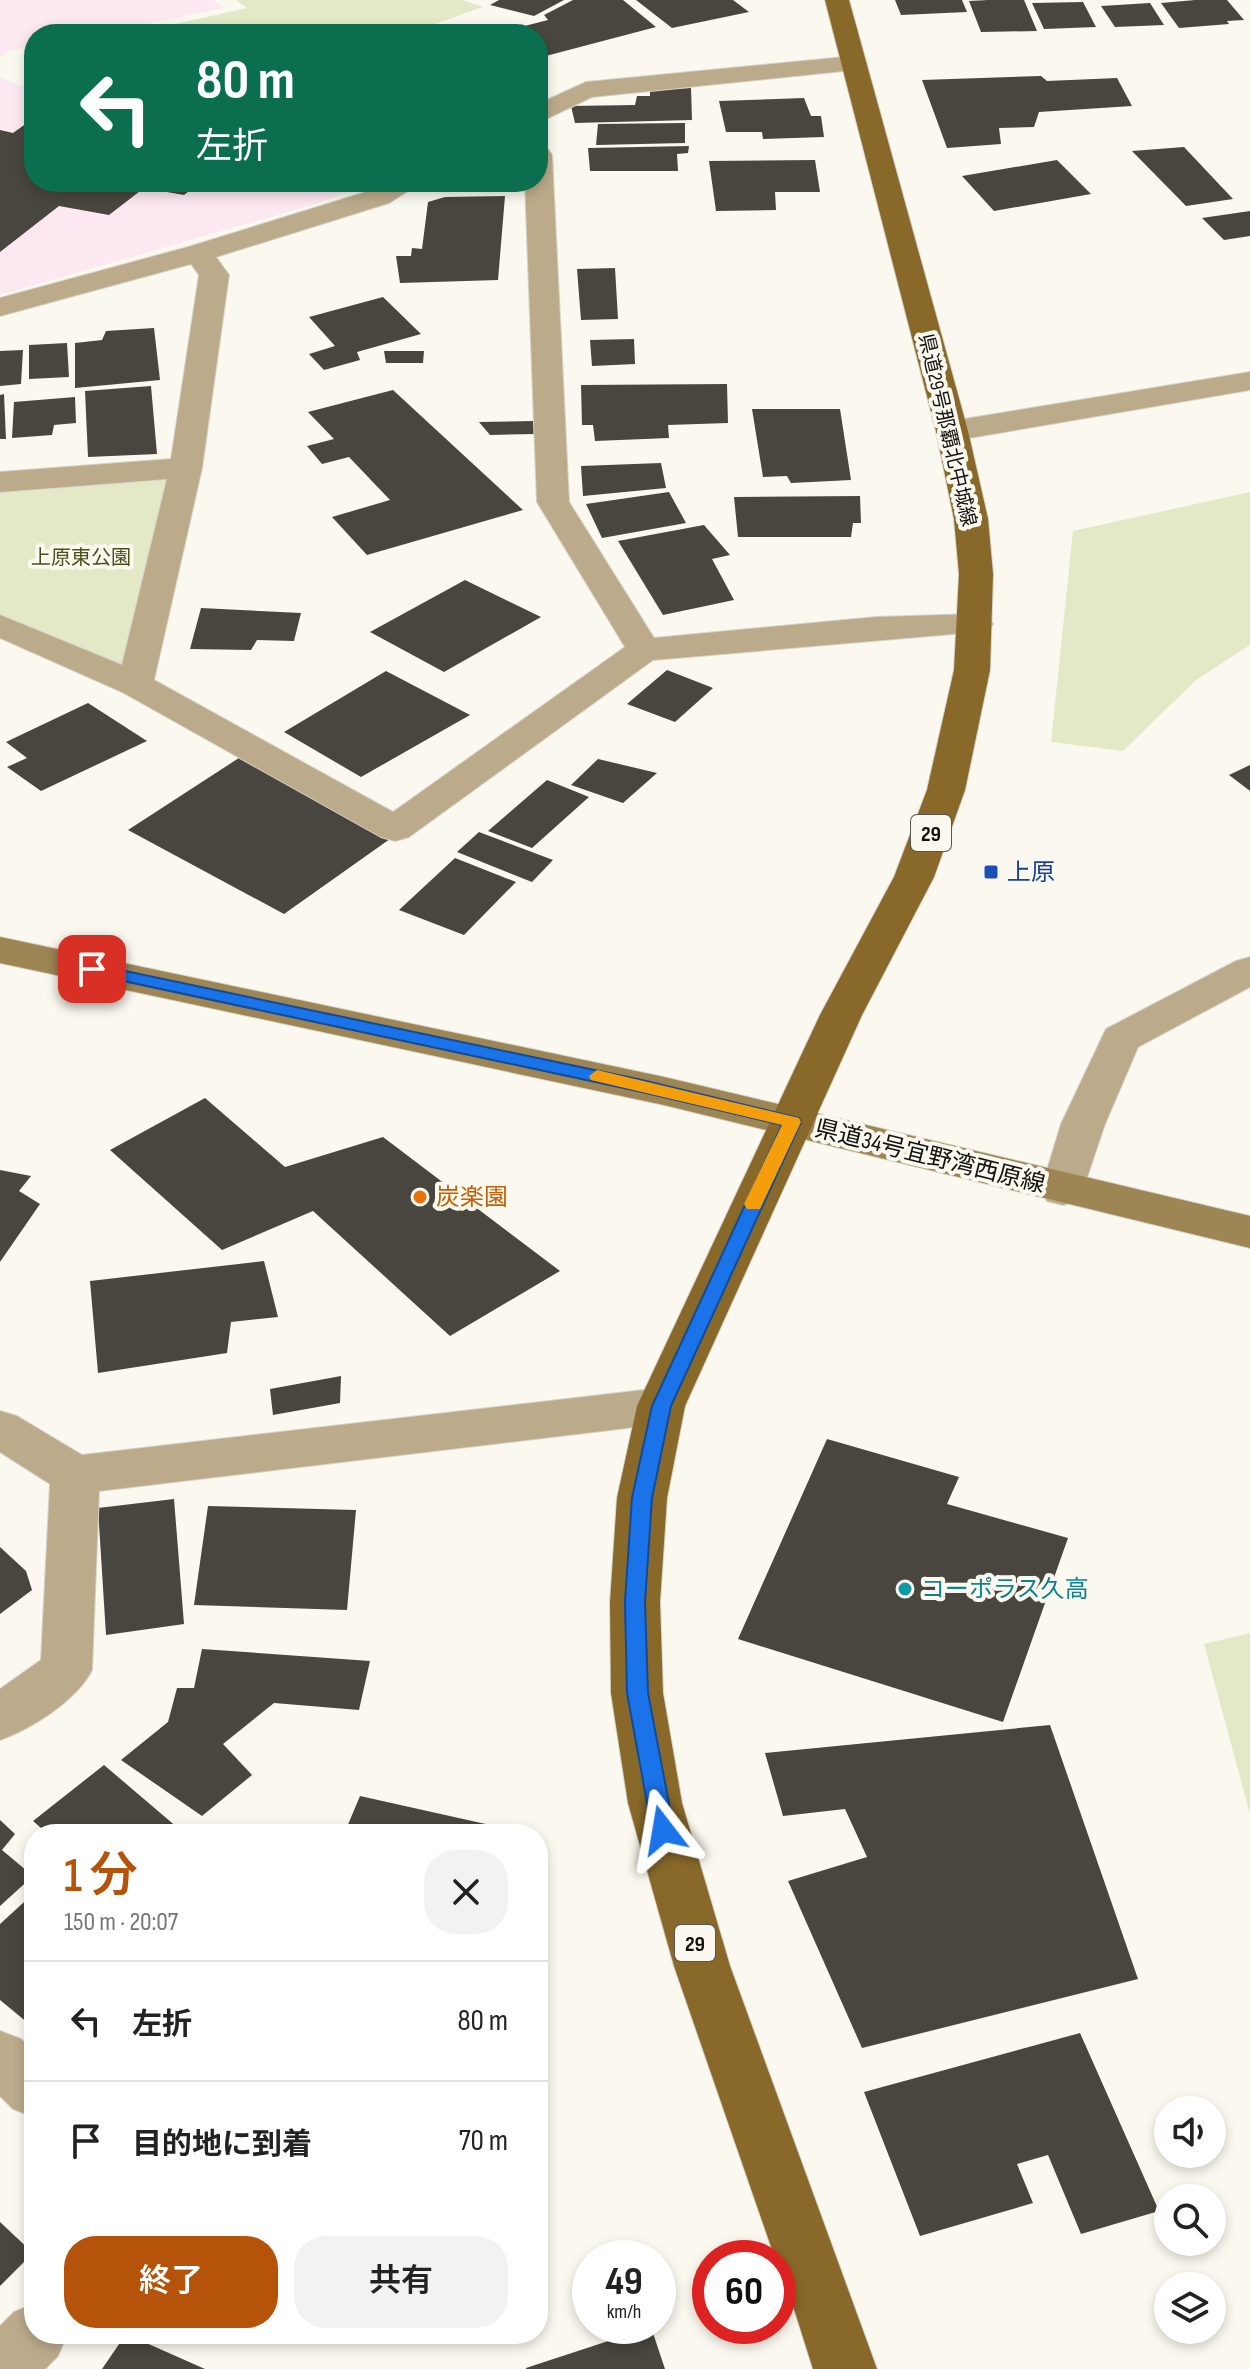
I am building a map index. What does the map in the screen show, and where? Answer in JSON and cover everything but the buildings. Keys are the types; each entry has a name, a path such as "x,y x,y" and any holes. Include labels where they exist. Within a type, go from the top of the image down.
{"main road":[{"name":"県道29号那覇北中城線","path":"793,1122 841,1015 914,877 941,805 965,712 976,624 971,519 952,431 837,0"},
{"name":"県道34号宜野湾西原線","path":"0,950 649,1087 1063,1190 1250,1232"},
{"name":"29","path":"793,1122 661,1406 642,1498 635,1602 637,1693 655,1803 702,1966 845,2369"}],"street":[{"path":"548,110 586,90 854,64"},
{"path":"0,307 198,253 389,192"},
{"path":"540,192 553,502 644,650"},
{"path":"135,684 186,468 214,275 198,253"},
{"path":"952,431 1250,381"},
{"path":"0,482 186,468"},
{"path":"0,625 135,684 395,829 644,650 876,628 976,624"},
{"path":"1063,1190 1083,1124 1121,1039 1250,970"},
{"path":"0,1429 75,1475 661,1406"},
{"path":"0,1718 66,1670 75,1475"},
{"path":"0,2058 24,2081"},
{"path":"1,2369 26,2344"}],"shaded area":[{"path":"0,0 213,0 224,8 145,24 24,24 24,48 9,51 0,57"},
{"path":"0,77 24,86 24,192 346,192 322,202 0,295"}],"green space":[{"path":"236,0 463,0 483,7 435,24 175,24 247,8"},
{"name":"上原東公園","path":"186,468 135,684 0,625 0,482"},
{"path":"1250,492 1250,645 1196,680 1123,751 1051,742 1073,531"},
{"path":"1250,1633 1250,1814 1204,1644"}],"slow traffic":[{"path":"597,1076 793,1122 753,1204"}],"place":[{"name":"上原","path":"991,872"},
{"name":"炭楽園","path":"420,1197"},
{"name":"コーポラス久高","path":"905,1589"}],"route":[{"path":"92,969 642,1086 793,1122 661,1406 642,1498 635,1602 637,1693 655,1803 663,1830"}]}
